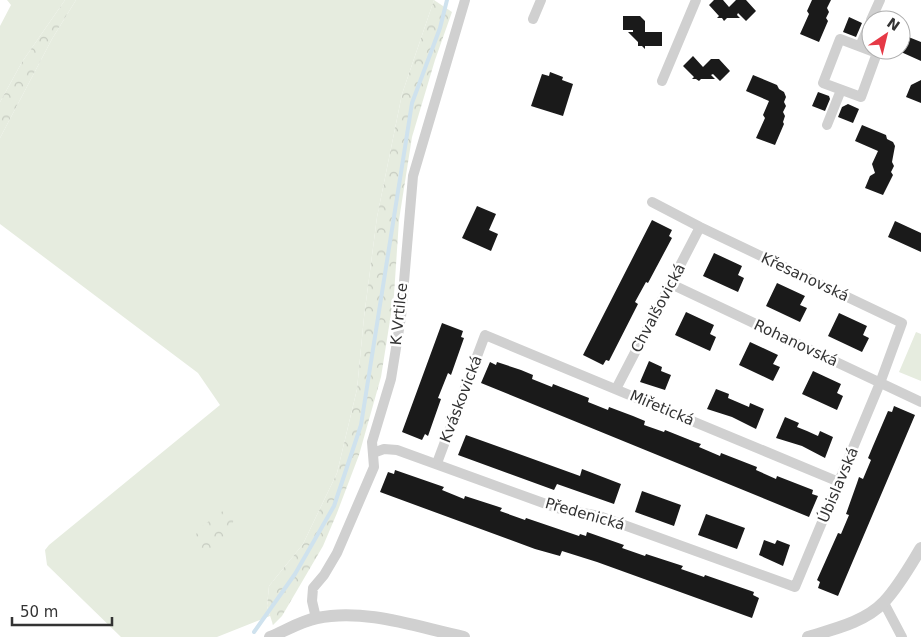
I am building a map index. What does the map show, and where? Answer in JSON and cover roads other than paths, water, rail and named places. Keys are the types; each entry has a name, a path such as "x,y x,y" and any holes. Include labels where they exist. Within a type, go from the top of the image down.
{"street":[{"name":"K Vrtilce","path":"316,618 312,601 313,588 324,575 336,553 374,467 372,442 391,379 402,316 413,176 465,0"},
{"path":"534,19 541,0"},
{"path":"662,81 696,0"},
{"path":"840,39 877,53 860,97 841,90 823,83 840,39"},
{"path":"827,125 841,90"},
{"name":"Křesanovská","path":"652,202 700,227 902,323 880,383"},
{"name":"Chvalšovická","path":"616,389 700,227"},
{"name":"Rohanovská","path":"671,284 921,402"},
{"name":"Miřetická","path":"485,335 839,482"},
{"name":"Kváskovická","path":"437,463 485,335"},
{"name":"Úbislavská","path":"796,587 880,383"},
{"name":"Předenická","path":"374,453 384,449 391,449 437,463 557,508 599,516 796,587"},
{"path":"808,637 839,628 864,616 884,602 904,576 921,548"},
{"path":"884,602 902,637"},
{"path":"270,637 316,618 348,614 365,615 464,637"}],"waterway":[{"path":"254,632 295,574 334,506 361,425 412,103 440,28 447,0"}]}
